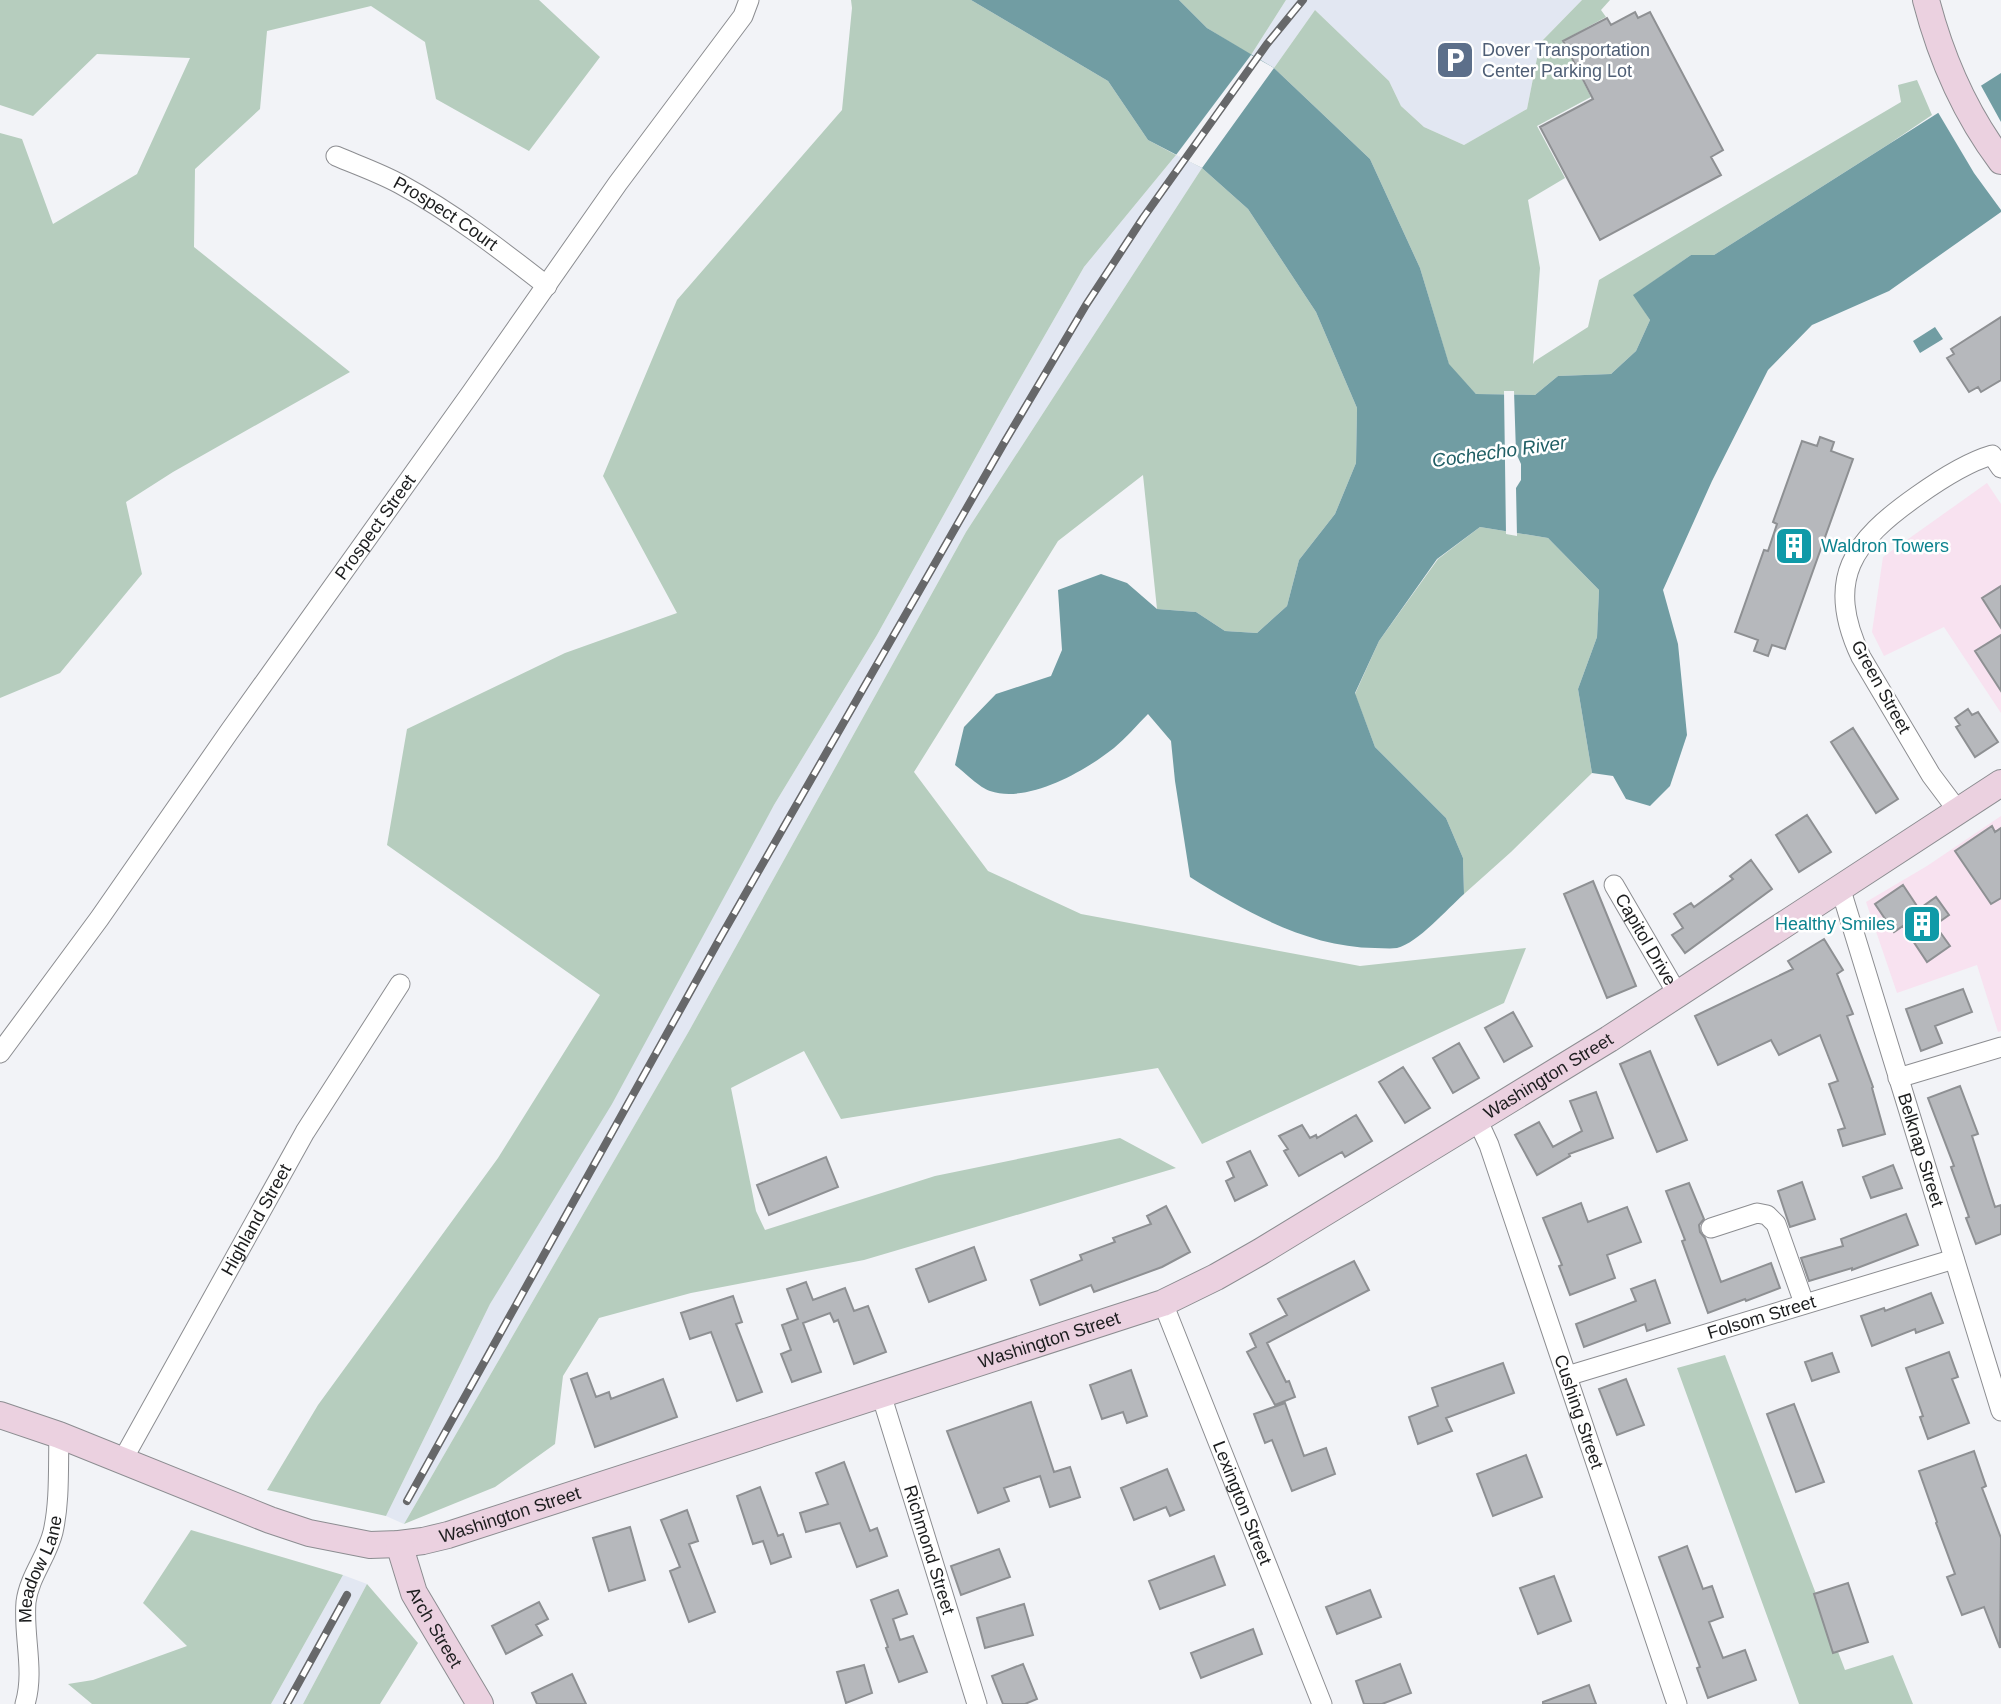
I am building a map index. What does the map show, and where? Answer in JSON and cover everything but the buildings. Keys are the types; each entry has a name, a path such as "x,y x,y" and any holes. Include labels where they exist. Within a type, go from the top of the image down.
{"street":[{"name":"Prospect Street","path":"0,1053 99,919 618,183 743,16 749,0"},
{"path":"1926,0 1953,79 2001,161"},
{"name":"Prospect Court","path":"335,156 397,182 432,202 481,234 547,286"},
{"name":"Green Street","path":"1958,811 1924,764 1861,657 1854,643 1845,587 1848,571 1859,547 1874,531 1931,486 1982,458 1997,462"},
{"name":"Washington Street","path":"0,1415 60,1435 270,1520 309,1533 370,1545 399,1545 448,1535 1163,1303 1259,1252 1609,1039 2001,783"},
{"name":"Capitol Drive","path":"1614,885 1678,995"},
{"name":"Belknap Street","path":"1840,887 2001,1411"},
{"name":"Highland Street","path":"122,1461 305,1132 400,984"},
{"path":"1898,1078 2001,1047"},
{"name":"Cushing Street","path":"1477,1119 1489,1144 1677,1704"},
{"path":"1711,1228 1757,1213 1767,1215 1776,1224 1804,1303"},
{"name":"Folsom Street","path":"1567,1376 1954,1259"},
{"name":"Lexington Street","path":"1163,1303 1322,1704"},
{"name":"Richmond Street","path":"881,1394 977,1704"},
{"name":"Meadow Lane","path":"25,1704 29,1690 26,1599 54,1531 60,1435"},
{"name":"Arch Street","path":"399,1545 414,1593 478,1703"}],"shaded area":[{"name":"Dover Transportation Center Parking Lot","path":"1286,0 1582,0 1540,43 1527,109 1464,145 1424,127 1401,106 1389,81 1315,10 1274,68 1251,55"},
{"path":"1176,155 1202,168 966,532 689,1031 404,1524 386,1516 490,1304 774,805 877,635 1084,267"},
{"path":"1987,483 2001,504 2001,713 1944,627 1884,656 1872,632 1883,557"},
{"path":"2001,816 2001,1031 1998,1032 1977,965 1897,993 1866,902 1927,866"},
{"path":"343,1575 367,1584 303,1704 271,1704"}],"green space":[{"path":"0,0 539,0 600,57 529,151 436,99 425,42 371,6 267,31 260,109 195,169 194,247 350,372 173,472 126,502 142,574 60,673 0,698 0,133 22,139 53,224 137,174 190,58 97,54 33,116 0,105"},
{"path":"851,0 971,0 1108,81 1148,140 1176,155 1084,267 877,635 774,805 612,1104 490,1304 386,1516 267,1490 318,1405 498,1158 600,995 387,845 407,729 565,653 677,613 603,476 677,300 842,110"},
{"path":"1179,0 1286,0 1251,55 1207,28"},
{"path":"1582,0 1610,0 1601,10 1606,17 1562,41 1591,97 1537,126 1565,178 1528,200 1540,268 1533,364 1588,327 1599,280 1901,102 1898,85 1917,80 1932,115 1714,255 1691,255 1634,295 1650,320 1636,351 1611,374 1558,376 1535,395 1476,394 1449,365 1420,268 1370,159 1274,68 1315,10 1389,81 1401,106 1424,127 1464,145 1527,109 1540,43"},
{"path":"1202,168 1248,209 1316,312 1357,408 1356,463 1335,514 1299,560 1287,606 1257,633 1225,631 1196,612 1157,609 1143,475 1058,541 914,772 988,871 1081,914 1360,966 1526,948 1504,1003 1202,1144 1158,1068 841,1119 804,1051 731,1088 756,1211 765,1230 935,1176 1120,1138 1176,1168 864,1260 691,1293 599,1318 563,1376 555,1444 495,1487 404,1524 689,1031 966,532"},
{"path":"1480,527 1548,538 1599,590 1597,637 1578,689 1592,773 1464,894 1463,858 1446,818 1375,747 1355,694 1379,641 1438,559"},
{"path":"1725,1355 1845,1670 1893,1655 1913,1704 1799,1704 1677,1368"},
{"path":"191,1530 343,1575 271,1704 92,1704 68,1684 93,1680 187,1646 143,1603"},
{"path":"367,1584 418,1643 380,1704 303,1704"}],"water":[{"name":"Cochecho River","path":"971,0 1179,0 1207,28 1274,68 1370,159 1420,268 1449,364 1476,394 1535,395 1558,376 1611,374 1636,351 1650,320 1633,295 1691,255 1714,255 2001,73 2001,212 1889,291 1812,325 1768,370 1712,481 1663,590 1678,644 1687,735 1670,786 1650,806 1626,799 1613,776 1592,773 1578,689 1597,637 1599,590 1548,538 1480,527 1437,559 1379,641 1355,693 1375,747 1446,818 1463,858 1464,894 1423,933 1405,945 1397,948 1350,946 1301,934 1255,915 1190,877 1171,741 1148,714 1102,757 1072,775 1038,789 1005,794 990,791 955,765 964,727 996,694 1051,676 1062,650 1058,590 1101,574 1127,583 1157,609 1196,612 1225,631 1257,633 1287,606 1299,560 1335,514 1356,463 1357,408 1316,312 1248,209 1202,168 1148,140 1108,81"},
{"path":"1935,327 1943,339 1920,353 1913,341"}],"pier":[{"path":"1251,55 1274,68 1202,168 1176,155"},
{"path":"1979,82 2001,122 2001,210 1974,173 1936,109"},
{"path":"1504,391 1514,391 1516,453 1521,464 1521,480 1516,488 1517,536 1506,534"}],"railway":[{"path":"407,1501 719,940 1086,305 1143,218 1267,44 1303,0"},
{"path":"287,1704 347,1595"}],"place":[{"name":"Dover Transportation Center Parking Lot","path":"1455,60"},
{"name":"Waldron Towers","path":"1794,546"},
{"name":"Healthy Smiles","path":"1922,924"}]}
